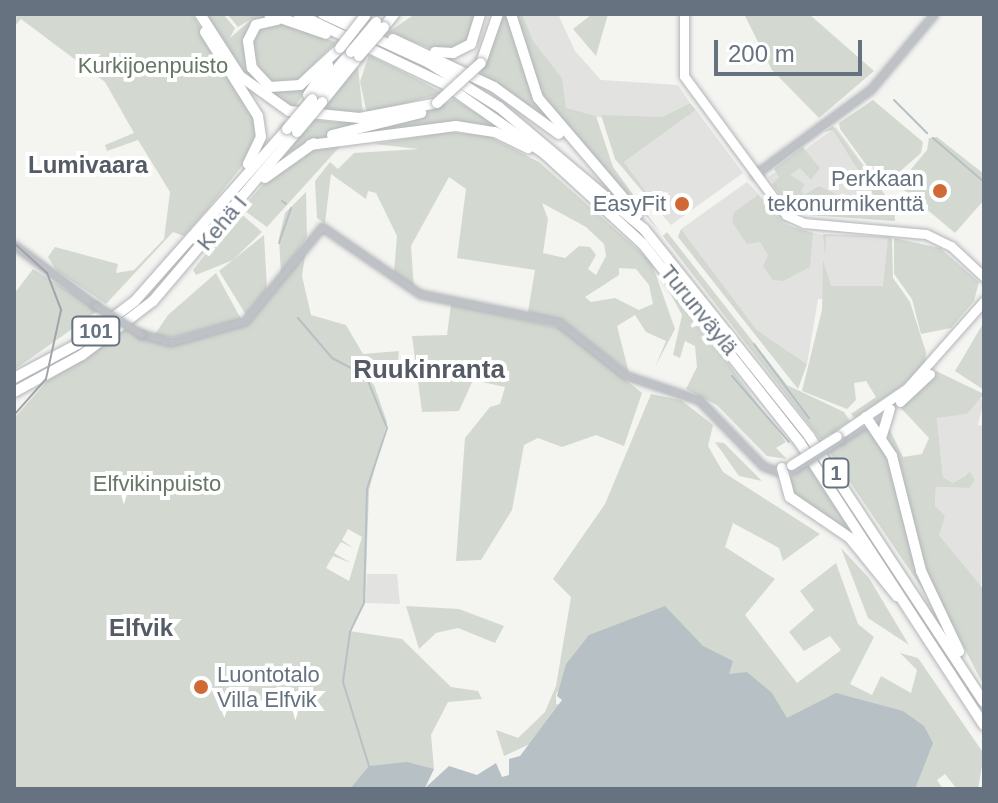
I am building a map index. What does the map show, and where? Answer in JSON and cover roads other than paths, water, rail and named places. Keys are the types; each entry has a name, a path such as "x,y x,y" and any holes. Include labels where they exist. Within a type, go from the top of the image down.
{"highway":[{"path":"197,14 248,85 289,111 360,118 437,103"},
{"path":"197,14 260,124 257,150 234,190"},
{"path":"269,14 287,19 469,101"},
{"name":"Turunväylä","path":"298,14 392,56 469,101 545,154 608,209 689,296 816,466 926,631 984,725"},
{"name":"Turunväylä","path":"323,14 429,63 544,139 616,201 688,277 842,482 984,702"},
{"path":"342,14 514,99 585,156"},
{"name":"Kehä I","path":"14,392 82,355 144,309 246,195 289,129 347,52 381,21 394,14"},
{"path":"417,49 444,54 466,48 479,33 480,14"},
{"path":"511,14 532,87 585,156 688,277"},
{"path":"287,19 260,22 249,37 252,68 270,87 295,87 347,52 366,15"},
{"path":"246,195 310,145 405,120 437,103 481,63 498,15"},
{"path":"310,145 456,126 495,132 545,154"},
{"name":"Kehä I","path":"14,378 123,311 289,129"},
{"path":"882,435 890,409"},
{"path":"868,419 882,435 921,571 970,678"},
{"path":"787,469 790,497 850,538 926,631"}],"main road":[{"path":"684,14 684,76 754,175 794,220 924,233 984,270"},
{"path":"970,262 984,277"},
{"path":"943,355 984,301"},
{"path":"890,409 984,310"},
{"path":"787,469 868,419 931,368"}],"street":[{"path":"754,175 883,76 934,14"},
{"path":"14,245 96,306 141,334 171,342 245,321 318,227 409,290 558,322 625,375 699,400 754,455 787,469"},
{"path":"868,419 890,409"}],"waterway":[{"path":"894,100 927,133"},
{"path":"933,138 984,182"},
{"path":"282,201 286,204"},
{"path":"279,243 291,208"},
{"path":"298,318 332,358 366,376 387,428 367,489 364,603 350,632 343,682 369,766"},
{"path":"754,344 809,418"},
{"path":"732,376 789,442"}],"tram line":[{"path":"14,243 47,273 61,310 46,379 14,415"}],"place":[{"name":"Perkkaan tekonurmikenttä","path":"940,191"},
{"name":"EasyFit","path":"682,204"},
{"name":"Luontotalo Villa Elfvik","path":"201,687"}],"district":[{"name":"Lumivaara","path":"88,165"},
{"name":"Ruukinranta","path":"429,370"},
{"name":"Elfvik","path":"141,628"}],"park label":[{"name":"Kurkijoenpuisto","path":"153,66"},
{"name":"Elfvikinpuisto","path":"157,484"}]}
